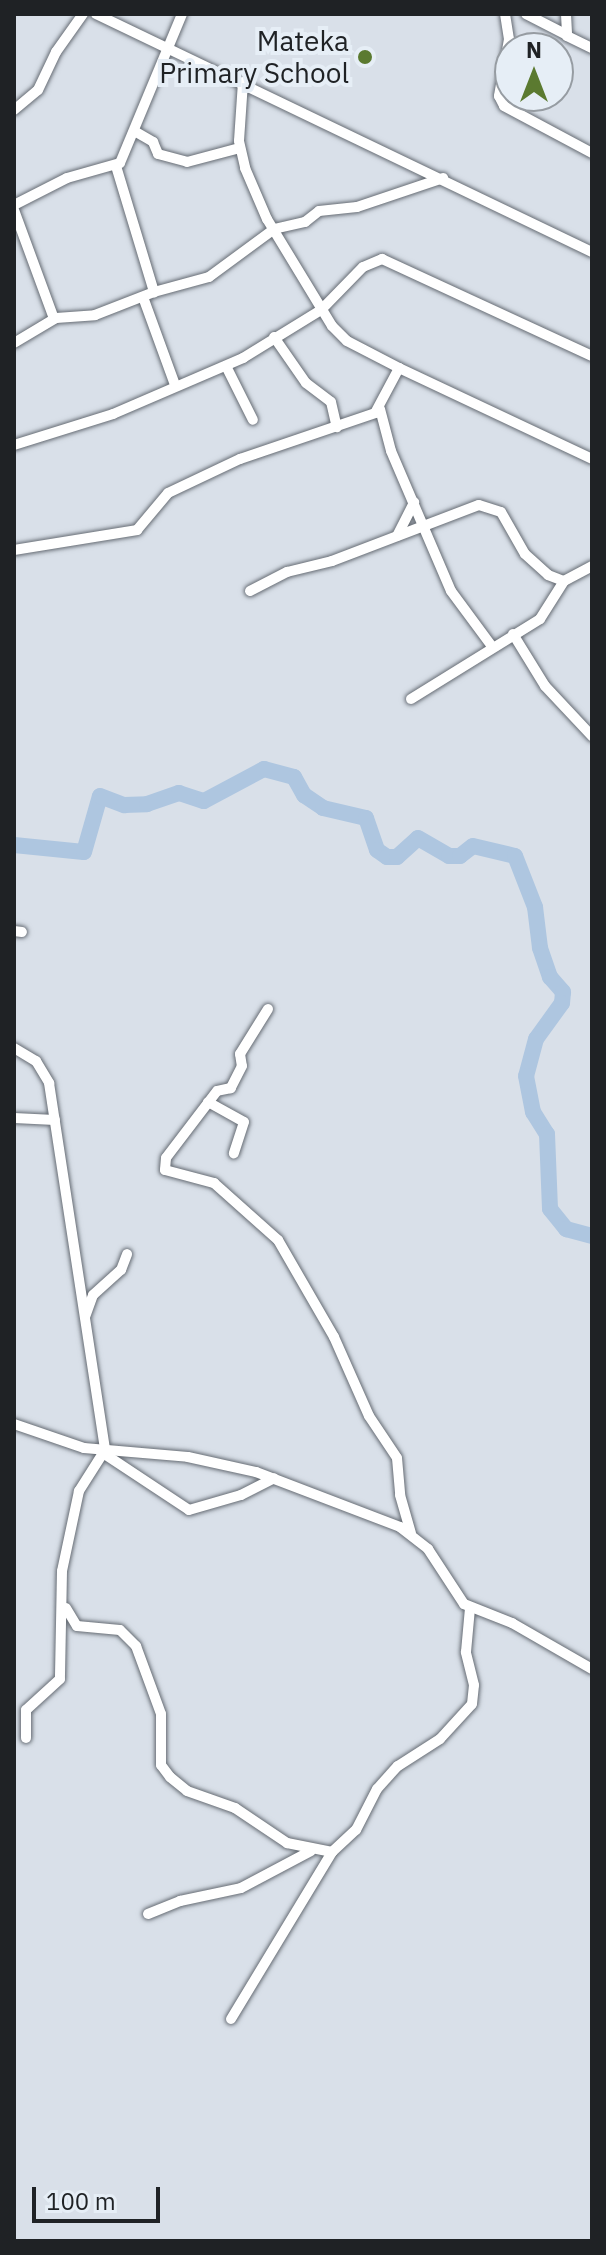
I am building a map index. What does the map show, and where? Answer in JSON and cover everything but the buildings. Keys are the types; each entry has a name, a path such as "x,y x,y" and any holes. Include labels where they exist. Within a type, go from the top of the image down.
{"street":[{"path":"14,110 38,90 56,52 83,14"},
{"path":"96,14 592,252"},
{"path":"54,319 14,207 67,178 116,166 136,132 182,14"},
{"path":"505,14 509,39 499,96 504,106 592,153"},
{"path":"526,14 560,32"},
{"path":"243,82 240,148 274,229 321,310 347,341 592,459"},
{"path":"136,132 153,142 158,154 187,162 240,148"},
{"path":"116,166 154,292"},
{"path":"14,343 54,319 95,315 154,292 209,277 274,229 305,222 319,211 357,207 443,178"},
{"path":"14,445 113,414 175,385 226,366 321,310 363,267 382,259 592,356"},
{"path":"143,297 175,385"},
{"path":"274,337 306,383 331,402 337,427"},
{"path":"226,366 253,420"},
{"path":"399,368 380,409 391,451 451,591 491,645"},
{"path":"14,550 132,532 159,497 240,459 337,427 380,409"},
{"path":"397,536 414,502"},
{"path":"250,591 287,572 491,505 507,520 525,554 548,575 564,581"},
{"path":"411,699 491,645 545,615 564,581 592,566"},
{"path":"513,634 545,686 592,736"},
{"path":"268,1009 240,1054 242,1066 231,1088 219,1090 208,1102 166,1158 165,1170 214,1183 278,1240 334,1337 369,1416 400,1463 400,1495 411,1533 470,1608 512,1623 592,1669"},
{"path":"14,1048 43,1070 55,1120 104,1451 79,1491 62,1571 64,1603 57,1643 60,1679 26,1710 26,1738"},
{"path":"208,1102 244,1122 234,1153"},
{"path":"14,1118 55,1120"},
{"path":"84,1321 93,1295 121,1270 127,1254"},
{"path":"14,1424 74,1446 188,1457 274,1478 411,1533"},
{"path":"104,1451 189,1510 241,1495 274,1478"},
{"path":"64,1603 77,1626 120,1630 136,1646 161,1714 161,1765 170,1777 187,1791 235,1808 274,1836 311,1851 332,1852"},
{"path":"231,2019 332,1852 356,1830 369,1801 391,1773 440,1739 472,1704 474,1685 466,1652 470,1608"},
{"path":"148,1914 241,1888 311,1851"}],"waterway":[{"path":"14,845 84,852 100,796 124,805 147,804 179,793 204,801 264,769 294,777 304,795 323,808 366,818 377,850 387,857 397,857 418,838 449,856 460,856 473,846 515,856 535,907 540,948 550,977 563,992 562,1003 536,1039 526,1076 533,1112 547,1134 550,1209 566,1229 592,1236"}],"place":[{"name":"Mateka Primary School","path":"365,57"}]}
